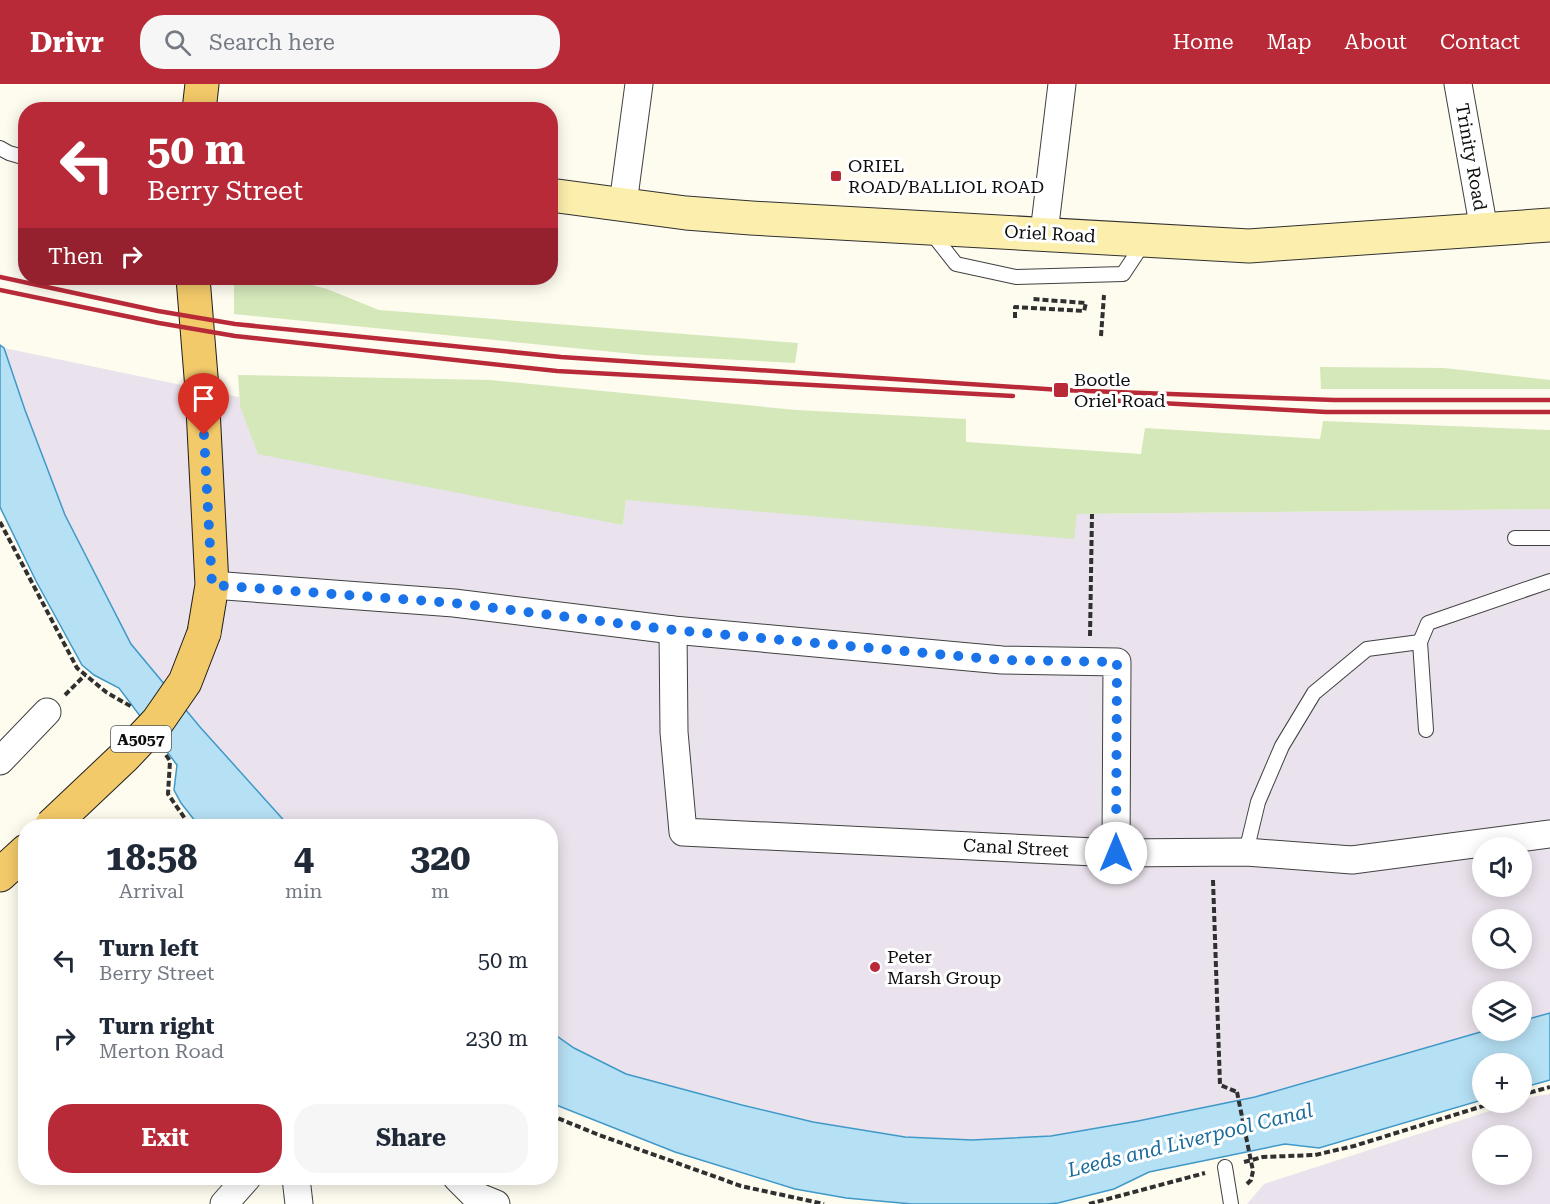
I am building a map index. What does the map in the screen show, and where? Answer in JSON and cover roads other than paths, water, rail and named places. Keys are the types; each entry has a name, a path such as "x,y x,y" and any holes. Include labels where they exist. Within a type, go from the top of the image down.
{"main road":[{"path":"200,102 202,84"},
{"name":"Oriel Road","path":"558,196 740,218 1249,246 1550,225"},
{"name":"A5057","path":"58,819 125,756 158,721 185,682 204,633 212,585 194,285"}],"street":[{"path":"623,204 639,84"},
{"path":"1044,233 1062,84"},
{"name":"Trinity Road","path":"1458,84 1484,230"},
{"path":"212,585 454,603 673,630 1002,660 1117,662 1116,853"},
{"name":"Canal Street","path":"673,630 674,732 683,832 1116,853 1246,852 1352,860 1550,834"},
{"path":"0,760 47,712"},
{"path":"224,1204 242,1185"},
{"path":"297,1185 299,1204"}],"lane":[{"path":"0,148 18,156"},
{"path":"927,228 956,264 1016,277 1123,274 1147,239"},
{"path":"1515,538 1550,538"},
{"path":"1426,730 1420,642 1428,623 1550,581"},
{"path":"1246,852 1262,793 1282,746 1314,693 1367,649 1420,642"},
{"path":"1225,1167 1231,1204"}],"water":[{"path":"0,345 4,348 65,515 131,644 200,727 283,819 194,819 174,790 177,765 119,688 94,675 82,665 36,581 0,507"},
{"name":"Leeds and Liverpool Canal","path":"1550,1013 1550,1080 1532,1085 1532,1053 1472,1053 1472,1103 1319,1148 1285,1144 1149,1172 1114,1189 1047,1204 912,1204 846,1198 795,1189 675,1152 558,1106 558,1037 574,1048 626,1074 813,1122 905,1137 972,1140 1051,1136 1255,1097 1472,1034 1472,1041 1532,1041 1532,1018"}],"railway":[{"path":"0,277 18,281"},
{"path":"37,285 158,311 235,324 561,357 1061,390 1334,400 1550,400"},
{"path":"0,290 159,323 235,336 557,371 1013,396"},
{"path":"1085,399 1326,412 1550,412"}],"place":[{"name":"ORIEL ROAD/BALLIOL ROAD","path":"836,176"},
{"name":"Bootle Oriel Road","path":"1061,390"},
{"name":"Peter Marsh Group","path":"875,967"}]}
